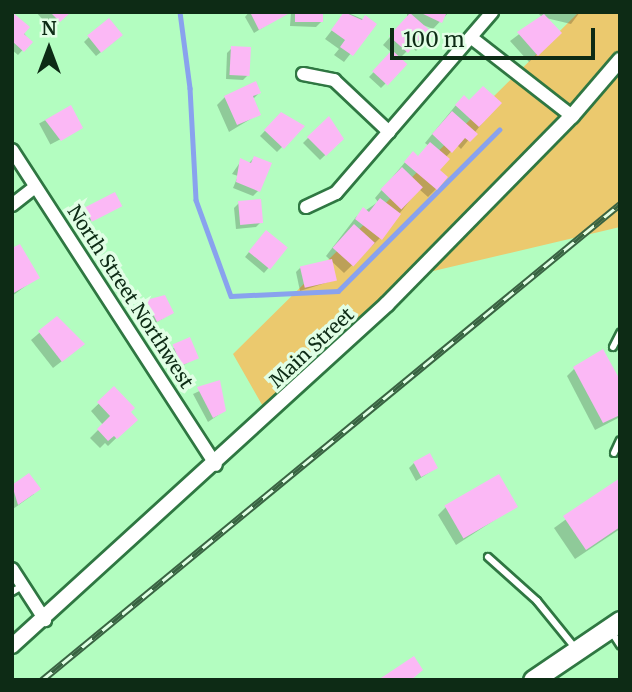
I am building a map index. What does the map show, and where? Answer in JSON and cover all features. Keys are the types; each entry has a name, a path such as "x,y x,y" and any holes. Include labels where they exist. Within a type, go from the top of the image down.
{"main road":[{"path":"533,680 577,650 616,631"}],"street":[{"path":"306,207 335,193 473,39 492,12"},
{"path":"473,39 572,116"},
{"name":"Main Street","path":"12,646 45,620 216,465 387,304 572,116 620,60"},
{"path":"303,74 334,80 389,132"},
{"name":"North Street Northwest","path":"12,150 216,465"},
{"path":"12,205 35,187"},
{"path":"12,569 17,589 45,620"}],"lane":[{"path":"613,347 620,333"},
{"path":"614,453 620,440"},
{"path":"488,557 537,601 577,650"}],"shaded area":[{"path":"579,12 620,12 620,227 425,273 265,410 233,354"}],"building":[{"path":"12,12 30,27 24,34 33,42 24,52 12,41"},
{"path":"50,12 71,12 60,22"},
{"path":"250,12 287,12 288,14 259,30"},
{"path":"295,12 323,12 323,22 295,22"},
{"path":"344,12 362,20 365,15 377,24 353,56 340,47 345,40 331,30"},
{"path":"419,12 447,12 442,23"},
{"path":"410,13 434,34 425,45 419,40 408,53 389,36"},
{"path":"544,14 562,33 538,56 517,32"},
{"path":"109,18 123,35 101,53 87,36"},
{"path":"231,46 251,47 249,76 229,75"},
{"path":"392,50 407,64 388,86 372,71"},
{"path":"256,81 261,93 253,96 261,115 237,125 224,96"},
{"path":"483,86 502,103 479,127 455,105 464,95 469,100"},
{"path":"71,105 83,128 61,141 45,120"},
{"path":"452,111 478,134 470,142 465,138 452,153 432,134"},
{"path":"281,112 305,126 284,149 264,130"},
{"path":"329,116 344,139 326,156 307,137"},
{"path":"430,142 450,159 440,170 448,177 437,190 404,162 413,151 418,156"},
{"path":"254,156 272,163 260,192 236,182 240,158 251,163"},
{"path":"402,167 423,187 401,209 380,189"},
{"path":"115,192 122,206 92,222 85,207"},
{"path":"380,198 401,214 382,240 355,219 363,207 369,212"},
{"path":"261,199 263,223 240,225 238,201"},
{"path":"354,224 375,243 353,267 333,248"},
{"path":"266,230 288,248 270,269 248,252"},
{"path":"20,244 40,278 12,294 12,248"},
{"path":"332,259 337,280 305,288 300,266"},
{"path":"165,295 174,313 157,322 146,300"},
{"path":"57,316 85,344 62,362 38,331"},
{"path":"190,337 199,358 181,366 173,344"},
{"path":"603,349 620,380 620,415 603,423 573,367"},
{"path":"220,380 226,411 213,418 197,387"},
{"path":"114,386 135,408 131,412 138,420 117,439 114,436 108,441 97,429 110,416 97,402"},
{"path":"430,453 438,468 421,477 413,462"},
{"path":"29,473 41,489 18,505 12,485"},
{"path":"499,474 518,507 463,538 444,505"},
{"path":"620,478 620,527 586,550 563,516"},
{"path":"414,656 423,670 411,680 378,680"}],"waterway":[{"path":"180,12 190,88 196,200 231,296 338,291 499,130"}],"railway":[{"path":"42,680 620,204"}]}
